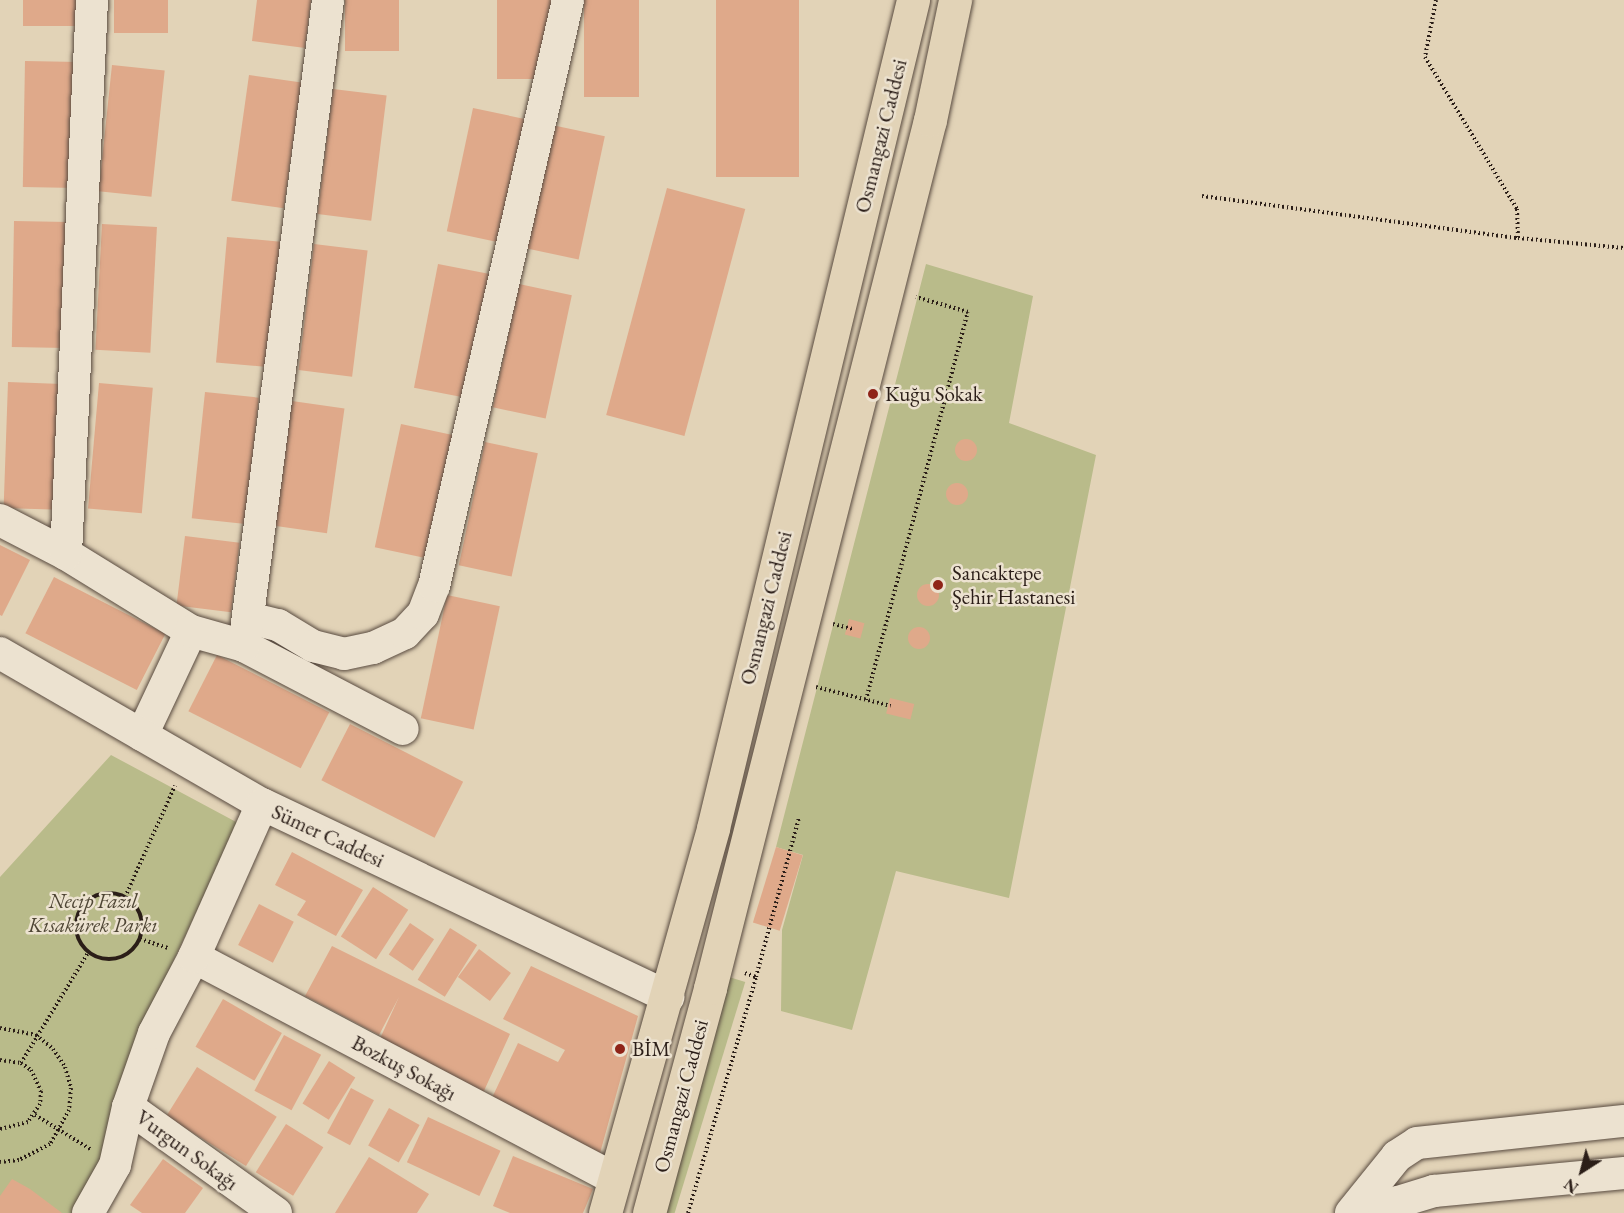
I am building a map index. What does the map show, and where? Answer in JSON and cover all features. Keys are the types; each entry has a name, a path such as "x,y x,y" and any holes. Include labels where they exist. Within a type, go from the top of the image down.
{"main road":[{"name":"Osmangazi Caddesi","path":"605,1213 668,997 713,828 914,0"},
{"name":"Osmangazi Caddesi","path":"649,1213 716,965 885,288 930,120 955,0"}],"street":[{"path":"66,554 92,0"},
{"path":"247,632 285,310 328,0"},
{"path":"0,520 66,554 191,631 247,632 278,625 313,646 344,654 373,648 405,633 423,614 434,586 568,0"},
{"path":"142,735 191,631"},
{"path":"247,632 403,729"},
{"name":"Sümer Caddesi","path":"1,655 262,804 668,997"},
{"path":"88,1213 115,1165 128,1107 154,1033 194,957 262,804"},
{"name":"Bozkuş Sokağı","path":"194,957 615,1179"},
{"name":"Vurgun Sokağı","path":"128,1107 276,1213"},
{"path":"1351,1213 1397,1156 1417,1143 1624,1121"},
{"path":"1384,1213 1398,1202 1434,1191 1624,1173"}],"path":[{"path":"1436,0 1425,57 1517,209 1518,238"},
{"path":"1202,196 1518,238 1624,248"},
{"path":"866,700 968,312 885,288"},
{"path":"787,678 891,706"},
{"path":"125,897 187,761"},
{"path":"688,1213 800,818"},
{"path":"103,893 125,897 142,920 135,948 107,960 88,953 76,934 78,913 93,897 103,893"},
{"path":"21,1063 88,953"},
{"path":"716,965 756,977"},
{"path":"0,1028 36,1035 53,1049 65,1067 71,1088 69,1110 61,1130 35,1154 0,1162"},
{"path":"0,1060 21,1063 31,1070 41,1091 35,1115 19,1128 0,1129"},
{"path":"35,1115 115,1165"}],"green space":[{"path":"926,264 1033,296 1009,423 1096,455 1009,898 896,871 852,1030 781,1011 782,930 803,855 776,847"},
{"name":"Necip Fazıl Kısakürek Parkı","path":"111,755 238,823 128,1058 94,1184 72,1213 0,1213 0,877"},
{"path":"729,977 745,982 675,1213 657,1211"}],"building":[{"path":"23,0 77,0 77,26 23,26"},
{"path":"114,0 168,0 168,33 114,33"},
{"path":"257,0 311,0 305,48 252,41"},
{"path":"345,0 399,0 399,51 345,51"},
{"path":"497,0 553,0 553,79 497,79"},
{"path":"584,0 639,0 639,97 584,97"},
{"path":"716,0 799,0 799,177 716,177"},
{"path":"25,61 79,62 77,188 23,187"},
{"path":"112,65 165,71 151,197 99,191"},
{"path":"249,75 301,82 284,208 231,201"},
{"path":"333,89 387,96 371,221 318,214"},
{"path":"473,108 526,119 500,242 447,231"},
{"path":"552,125 605,136 579,259 526,248"},
{"path":"667,188 745,209 684,436 606,415"},
{"path":"14,221 68,222 66,348 12,347"},
{"path":"102,224 157,227 150,353 95,350"},
{"path":"227,237 281,242 270,367 216,363"},
{"path":"314,244 368,251 352,377 299,370"},
{"path":"438,264 491,274 467,398 414,388"},
{"path":"519,284 572,295 546,418 493,407"},
{"path":"8,382 62,384 58,510 4,508"},
{"path":"99,383 153,388 142,513 88,509"},
{"path":"205,392 259,398 245,524 192,518"},
{"path":"292,401 344,408 327,533 274,526"},
{"path":"401,424 454,435 428,558 375,547"},
{"path":"966,439 974,442 977,450 974,458 966,461 958,458 955,450 958,442"},
{"path":"485,442 538,453 512,576 459,565"},
{"path":"957,483 965,486 968,494 965,502 957,505 949,502 946,494 949,486"},
{"path":"185,536 240,543 231,612 176,605"},
{"path":"0,545 30,560 2,616 0,615"},
{"path":"54,577 165,634 137,690 25,633"},
{"path":"928,584 936,587 939,595 936,603 928,606 920,603 917,595 920,587"},
{"path":"447,595 500,606 474,729 421,718"},
{"path":"849,619 864,623 860,639 845,634"},
{"path":"919,627 927,630 930,638 927,646 919,649 911,646 908,638 911,630"},
{"path":"217,655 329,712 301,768 188,711"},
{"path":"890,698 914,704 910,720 886,714"},
{"path":"350,724 463,782 435,838 321,780"},
{"path":"776,847 803,855 780,931 753,923"},
{"path":"292,852 363,890 336,936 297,915 306,901 275,885"},
{"path":"373,887 408,910 376,959 341,936"},
{"path":"259,904 294,922 273,963 238,945"},
{"path":"410,923 434,939 413,971 389,955"},
{"path":"450,928 477,945 445,997 418,980"},
{"path":"332,946 510,1034 483,1093 378,1043 399,997 379,1035 305,996"},
{"path":"479,949 511,973 490,1001 458,977"},
{"path":"531,966 638,1016 600,1153 490,1102 518,1043 558,1062 565,1050 503,1019"},
{"path":"223,999 282,1033 254,1081 196,1047"},
{"path":"284,1035 321,1055 292,1110 254,1091"},
{"path":"329,1061 355,1077 329,1120 303,1103"},
{"path":"197,1067 277,1117 246,1166 166,1116"},
{"path":"351,1088 374,1100 350,1145 327,1133"},
{"path":"389,1108 420,1125 399,1163 368,1146"},
{"path":"428,1117 501,1151 479,1196 407,1162"},
{"path":"286,1124 323,1147 293,1196 256,1172"},
{"path":"513,1156 593,1189 583,1213 510,1213 493,1206"},
{"path":"369,1157 429,1194 417,1213 335,1213"},
{"path":"163,1159 203,1188 185,1213 142,1213 130,1205"},
{"path":"12,1179 30,1189 62,1213 0,1213 0,1196"}],"place":[{"name":"Kuğu Sokak","path":"873,394"},
{"name":"Sancaktepe Şehir Hastanesi","path":"938,585"},
{"name":"BİM","path":"620,1049"}]}
